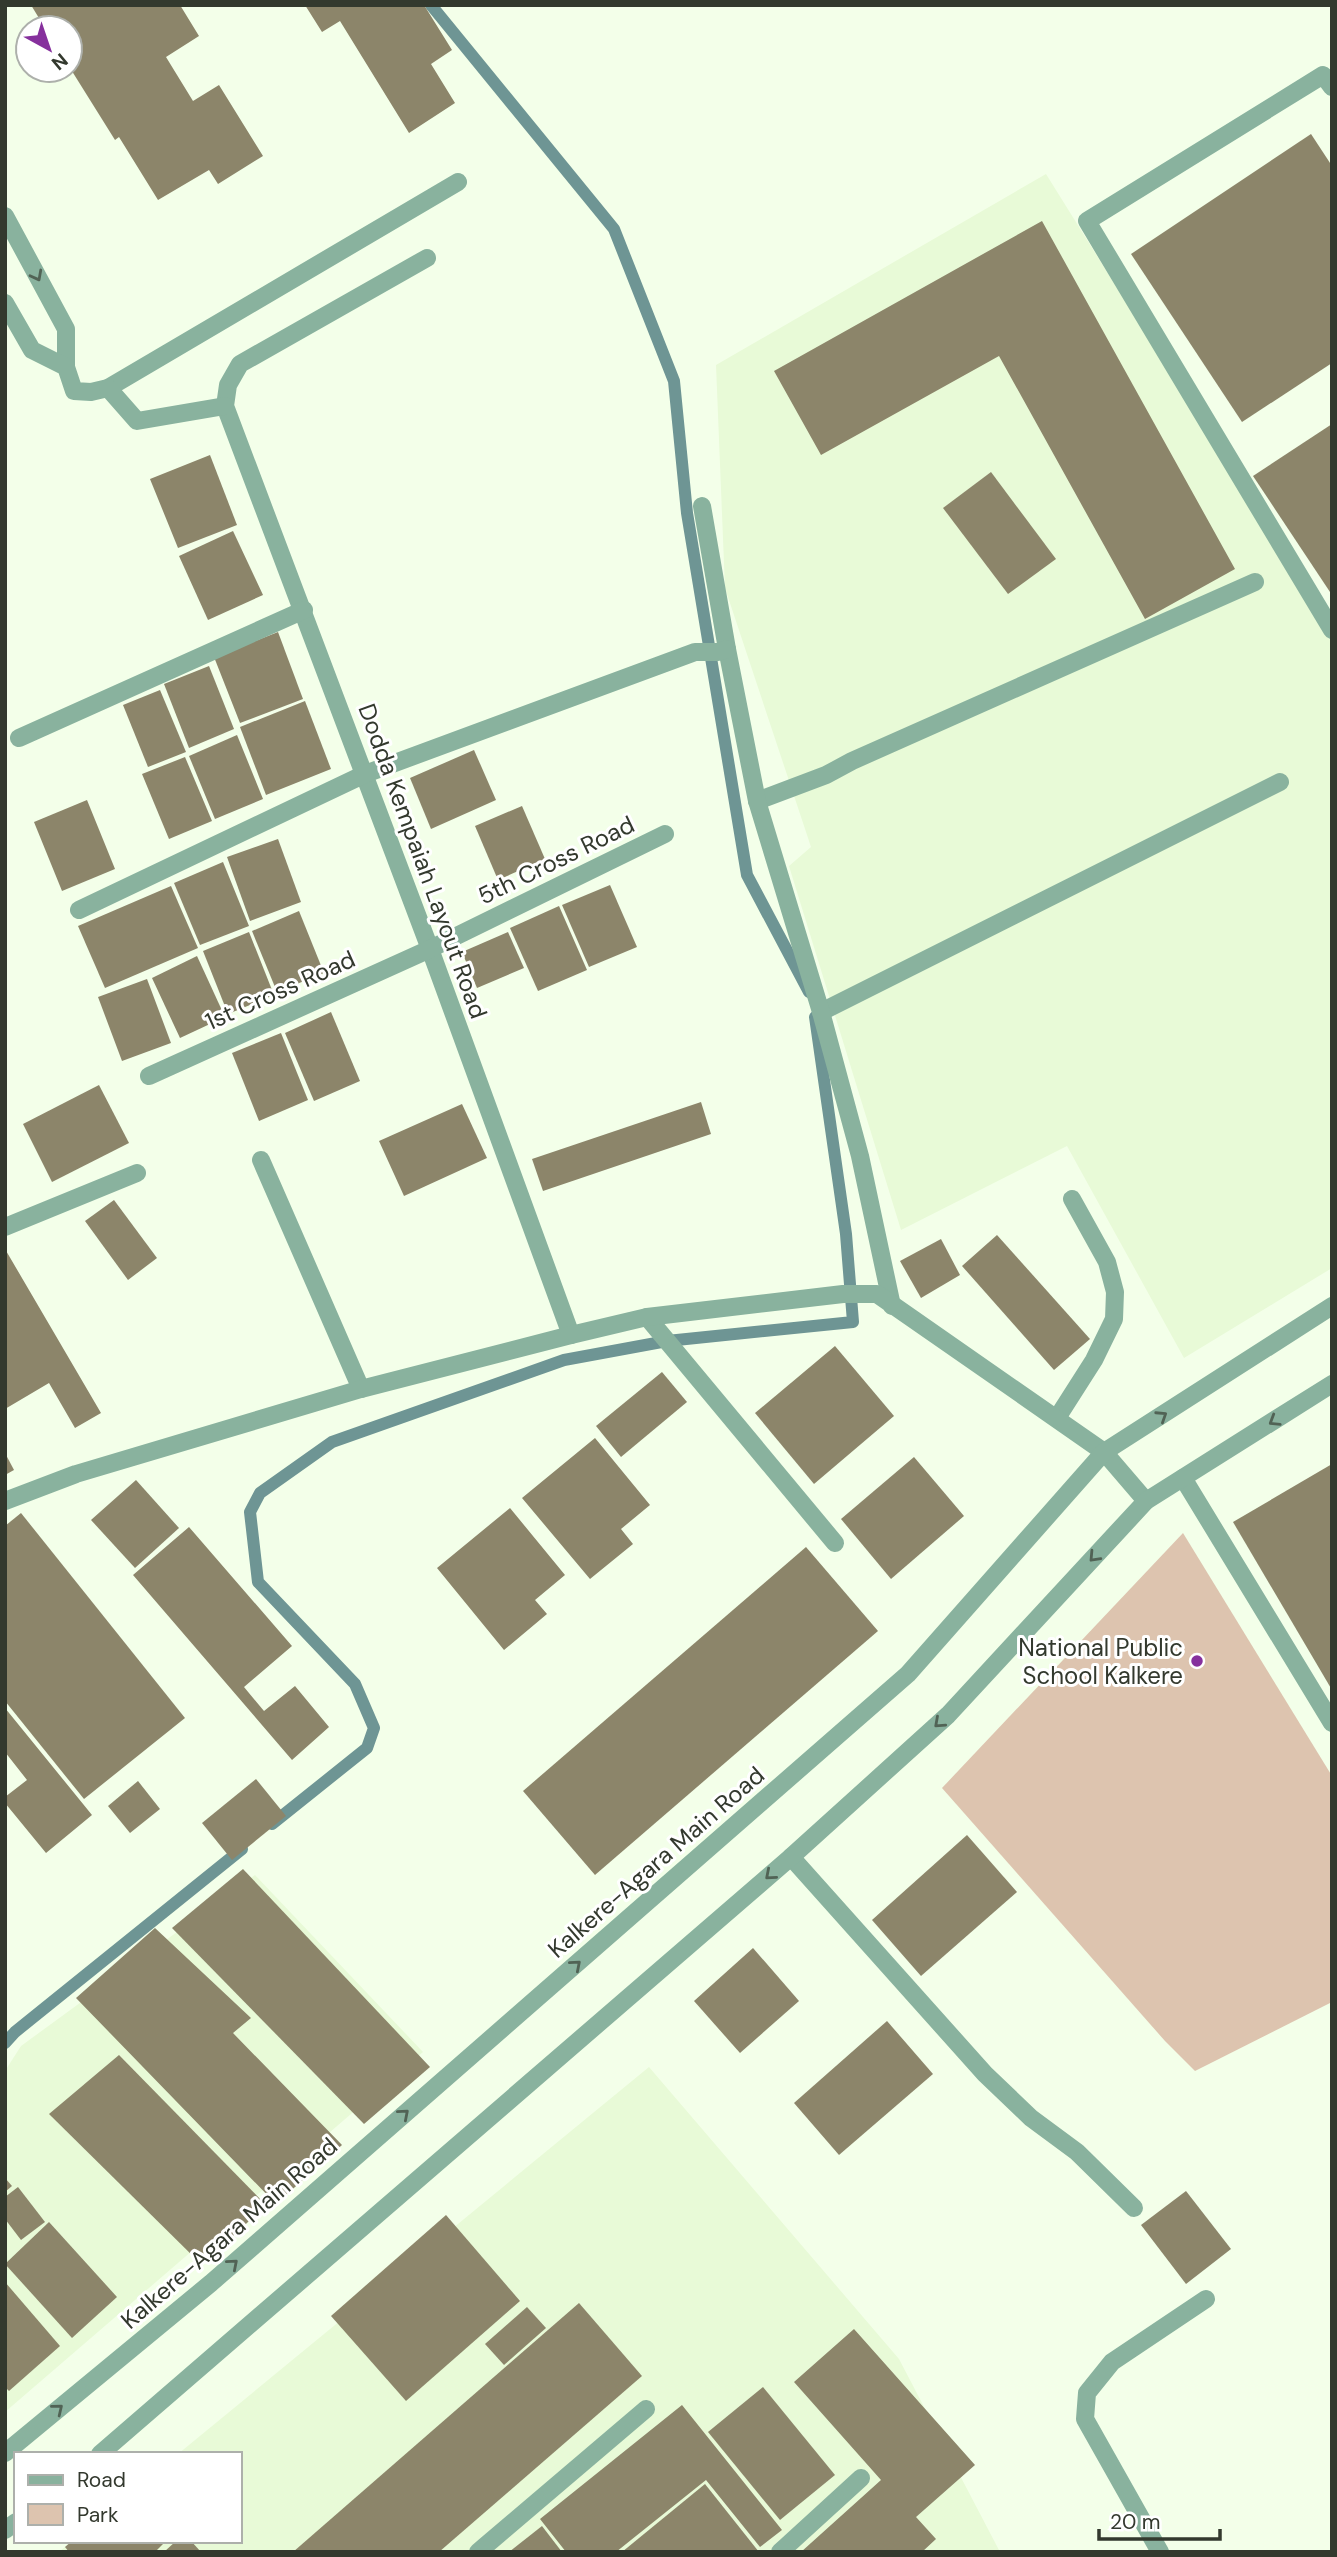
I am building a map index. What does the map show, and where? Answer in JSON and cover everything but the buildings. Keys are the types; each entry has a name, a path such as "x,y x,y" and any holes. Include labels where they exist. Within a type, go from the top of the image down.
{"street":[{"path":"1332,87 1323,75 1087,221 1332,630"},
{"path":"5,216 66,329 66,368 74,391 91,393 108,388 458,183"},
{"path":"108,388 138,421 225,405 228,385 240,364 427,258"},
{"path":"5,303 32,349 66,368"},
{"name":"Dodda Kempaiah Layout Road","path":"225,405 304,610 571,1335"},
{"path":"702,506 722,650 757,802 821,1012 860,1156 892,1306"},
{"path":"757,802 826,775 852,761 1255,582"},
{"path":"19,738 304,610"},
{"path":"79,910 365,774 695,652 722,650"},
{"path":"821,1012 1280,782"},
{"name":"5th Cross Road","path":"430,949 665,834"},
{"name":"1st Cross Road","path":"149,1076 430,949"},
{"path":"261,1160 361,1389"},
{"path":"5,1227 136,1173"},
{"path":"1057,1418 1094,1360 1114,1319 1115,1293 1107,1262 1072,1199"},
{"path":"5,1501 76,1474 361,1389 571,1335 843,1294 877,1294 1104,1452 1146,1501"},
{"name":"Kalkere-Agara Main Road","path":"5,2453 211,2283 908,1674 1104,1452 1332,1306"},
{"path":"652,1324 835,1543"},
{"path":"102,2452 791,1857 948,1714 1146,1501 1332,1384"},
{"path":"1183,1478 1332,1723"},
{"path":"791,1857 985,2074 1031,2119 1077,2152 1134,2208"},
{"path":"1160,2552 1085,2419 1087,2393 1112,2362 1206,2299"},
{"path":"478,2552 646,2409"},
{"path":"780,2552 861,2478"}],"shaded area":[{"path":"1046,174 1332,633 1332,1268 1184,1358 1067,1146 901,1230 789,866 811,847 725,588 716,365"},
{"path":"255,1875 423,2052 5,2412 5,2071 21,2046"},
{"path":"649,2067 899,2359 1000,2552 59,2552 70,2543 242,2543 242,2452 180,2452"}],"green space":[{"name":"National Public School Kalkere","path":"1183,1533 1332,1776 1332,2002 1195,2071 1165,2041 942,1788"}],"waterway":[{"path":"431,5 614,229 674,381 687,513 747,875 809,992"},
{"path":"272,1824 367,1748 374,1728 355,1684 258,1582 250,1512 260,1493 332,1442 564,1360 667,1341 853,1322 846,1234 815,1017"},
{"path":"5,2043 15,2032 242,1849"}],"place":[{"name":"National Public School Kalkere","path":"1197,1661"}]}
